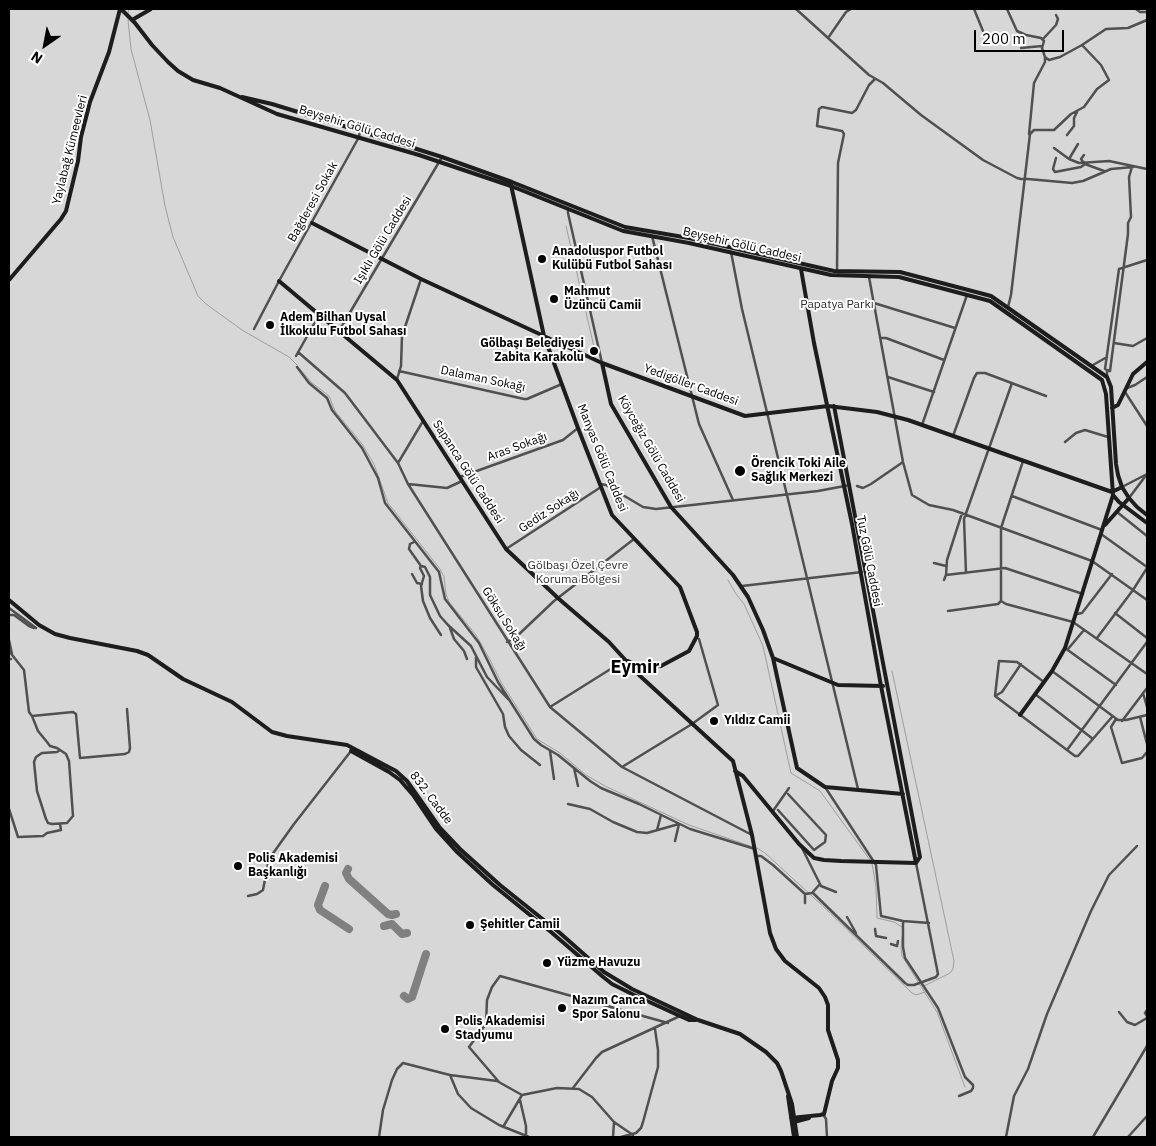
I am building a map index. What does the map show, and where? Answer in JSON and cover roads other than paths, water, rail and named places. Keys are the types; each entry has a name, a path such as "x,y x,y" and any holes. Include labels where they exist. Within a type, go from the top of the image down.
{"street":[{"name":"Yaylabağ Kümeevleri","path":"9,280 66,211 90,102 109,52 120,9 132,20 155,49 178,71 193,80 216,86 238,96"},
{"path":"132,20 151,9"},
{"path":"796,9 869,75 884,83 921,115 983,160 1017,178 1072,183 1083,181 1108,170"},
{"path":"828,38 846,12 851,9"},
{"path":"974,9 983,31"},
{"path":"1007,9 1015,29 1024,34 1043,39"},
{"path":"1136,9 1140,12 1147,12"},
{"path":"1005,312 1011,295 1032,119 1034,83 1043,67 1045,57 1042,46 1043,39 1056,25 1058,19 1056,15"},
{"path":"1045,57 1048,60 1057,58 1082,46 1106,30 1128,28 1147,20"},
{"path":"1013,37 1023,36 1024,34"},
{"path":"1021,48 1042,46"},
{"path":"1028,140 1034,130 1054,130 1074,111 1077,112 1084,107 1097,90 1109,80 1101,65 1082,46"},
{"path":"837,271 838,163 844,134 842,131 817,126 819,109 822,107 852,113 856,110 869,84 873,79 876,79"},
{"path":"238,96 272,104 442,157 512,184"},
{"name":"Beyşehir Gölü Caddesi","path":"238,96 277,114 512,184 569,206 623,231 801,266 831,275 899,277 995,301 1005,312 1102,380"},
{"path":"1067,135 1074,126 1074,118 1077,112"},
{"name":"Bağderesi Sokak","path":"254,329 359,137 360,131"},
{"path":"1069,159 1078,144"},
{"path":"1054,148 1069,159 1102,170 1133,167"},
{"path":"1084,155 1081,159 1085,164"},
{"name":"Işıklı Gölü Caddesi","path":"339,331 442,157"},
{"path":"1056,158 1053,169 1055,172 1081,167 1085,164 1109,162 1147,169"},
{"path":"1107,370 1110,371 1131,209 1129,198 1130,172 1133,167"},
{"name":"Manyas Gölü Caddesi","path":"512,184 544,336 613,516 680,587 697,633 687,653 661,666 640,667"},
{"path":"569,206 625,227 690,238 801,266 837,271 894,271 986,294 1008,307 1106,376 1110,383 1116,464 1120,482 1129,498 1147,515"},
{"name":"Köyceğiz Gölü Caddesi","path":"569,206 568,216 611,404 671,507 742,586 763,630 773,658 797,768 825,787 903,794"},
{"name":"Yedigöller Caddesi","path":"312,223 421,279 602,363 746,416 828,406 896,416 1113,493"},
{"path":"652,236 700,426 733,500"},
{"path":"731,252 734,272 858,790"},
{"path":"1067,648 1073,622 1113,493 1105,386 1102,380 1106,376 1107,370 1105,369 1119,269 1147,260"},
{"name":"Tuz Gölü Caddesi","path":"801,266 828,406 867,571 884,686 920,857 916,863"},
{"path":"865,271 869,277 910,491 916,498 929,505 964,514 1092,561 1147,600"},
{"path":"869,277 872,271"},
{"path":"397,380 402,336 421,279"},
{"name":"Sapanca Gölü Caddesi","path":"279,281 397,380 506,549 559,599 609,642 639,675 732,761 735,771 743,776 809,854 818,859 916,863"},
{"path":"922,425 967,295"},
{"path":"874,303 955,328"},
{"name":"Göksu Sokağı","path":"319,315 297,354 345,393 398,463 408,484 550,707 622,767 752,835"},
{"path":"880,338 886,338 944,360"},
{"path":"1109,341 1133,346 1147,338"},
{"path":"1093,366 1107,357"},
{"path":"1112,408 1118,405 1132,374 1147,362"},
{"path":"297,367 309,383 327,398 332,410 358,442 378,478 385,502 439,572 445,599 478,642 498,682 530,734 541,745 574,767 594,784 679,824 723,841 755,850"},
{"name":"Dalaman Sokağı","path":"399,370 526,399 562,384"},
{"path":"953,436 977,373 985,373 1046,396"},
{"path":"888,377 934,392"},
{"path":"1125,390 1147,377"},
{"path":"944,580 946,566 1012,383"},
{"path":"1125,390 1147,426"},
{"path":"1106,402 1112,401"},
{"name":"Tuz Gölü Caddesi","path":"834,406 862,572 938,974 936,977 921,984"},
{"path":"1107,415 1112,414"},
{"path":"398,463 423,421"},
{"name":"Aras Sokağı","path":"408,484 447,488 461,479 563,440 578,428"},
{"path":"1065,442 1076,433 1085,430 1108,437"},
{"path":"1001,601 1001,528 1024,460"},
{"path":"857,486 863,488 872,484 903,462"},
{"path":"787,474 796,472"},
{"path":"1113,493 1147,474"},
{"path":"1102,530 1147,474"},
{"path":"601,485 643,507 656,509 847,486"},
{"name":"Gediz Sokağı","path":"506,549 601,485"},
{"path":"1113,493 1122,505 1147,523"},
{"path":"1012,496 1102,530 1147,568 1134,590 1097,638"},
{"path":"1116,512 1147,536"},
{"path":"964,514 966,573"},
{"path":"507,642 634,539"},
{"path":"414,542 410,544 409,549 421,566 425,567 430,576 430,595 440,616 471,646 487,677 512,703"},
{"path":"934,563 946,566"},
{"path":"421,566 420,568 424,576 422,591 425,606 441,635"},
{"path":"946,576 1004,568 1083,594"},
{"path":"742,586 862,572"},
{"path":"412,574 417,584 423,583"},
{"path":"1077,614 1082,613 1112,574"},
{"name":"832. Cadde","path":"9,600 37,626 62,636 144,653 183,680 232,702 272,732 348,746 369,758 400,780 410,790 430,821 450,845 493,885 599,968 616,980 698,1020 740,1034 762,1049 779,1067 788,1094 796,1137"},
{"path":"948,611 998,604 1001,601"},
{"path":"1001,601 1073,622 1147,674"},
{"path":"9,608 37,626"},
{"path":"9,608 11,612 9,615 14,615 31,627 37,626"},
{"path":"1116,613 1147,638"},
{"path":"450,627 454,639 462,648 467,659"},
{"path":"1020,715 1067,648 1084,630"},
{"path":"622,767 692,724 719,703 699,639"},
{"path":"9,640 12,654"},
{"path":"1067,750 1147,642"},
{"path":"1067,648 1116,685"},
{"path":"9,651 24,670 29,712 38,731 47,742 60,750 66,754 70,761 73,816 67,823 60,824 48,823 46,819 37,792 34,762 36,757 42,753 60,750"},
{"path":"476,656 476,667 503,714 509,736 521,750 540,765"},
{"path":"773,658 843,686 884,686"},
{"path":"550,707 626,660 640,667 639,675"},
{"path":"996,696 998,662 1013,661 1021,664 1044,682"},
{"path":"996,696 1001,693 1021,664"},
{"path":"1052,671 1116,719 1122,721 1147,715"},
{"path":"1122,721 1147,688"},
{"path":"1143,693 1147,707"},
{"path":"1035,694 1092,739"},
{"path":"996,696 1077,757 1112,716"},
{"path":"32,716 74,713 80,756 84,758 129,752 128,709"},
{"path":"1140,717 1145,730 1147,744"},
{"path":"1116,719 1111,727 1122,763 1142,758 1147,752"},
{"path":"550,750 554,779"},
{"path":"248,896 263,890 271,856 352,751"},
{"name":"832. Cadde","path":"352,751 369,758"},
{"path":"574,767 578,786"},
{"path":"735,771 752,835 767,922 774,945 785,961 819,988 827,1000 828,1030 839,1064 823,1114"},
{"path":"825,787 872,862 878,882 880,914 884,917 904,921 929,923"},
{"path":"773,811 790,788"},
{"path":"778,810 814,851 826,841 826,835 788,794"},
{"path":"568,804 590,809 613,822 637,832 647,833 679,824"},
{"path":"9,809 18,837 43,836 47,833 61,830 60,824"},
{"path":"657,830 661,815"},
{"path":"675,841 679,824"},
{"path":"791,834 796,830"},
{"path":"801,846 822,887 836,892"},
{"path":"1006,1137 1014,1096 1028,1069 1047,1014 1088,920 1109,875 1137,846"},
{"path":"756,856 760,856 773,865 809,894 858,937 905,983 910,986 921,984"},
{"path":"805,903 809,894 820,884"},
{"path":"847,917 858,937"},
{"path":"904,921 903,952 921,984 938,1008 965,1077 973,1085 971,1091 959,1096"},
{"path":"875,929 876,936 886,938"},
{"path":"891,944 897,946 898,941"},
{"name":"832. Cadde","path":"570,945 612,984 689,1020 698,1020"},
{"path":"633,1135 614,1122 592,1097 579,1089 551,1089 522,1095 499,1082 469,1048 486,1024 487,1000 500,976 668,1022"},
{"path":"1119,1012 1127,1022 1135,1025 1147,1017 1144,1013 1147,1010"},
{"path":"574,1088 599,1055 680,1016"},
{"path":"621,1137 633,1135 639,1131 642,1125 657,1069 658,1050 655,1028"},
{"path":"1093,1137 1147,1046"},
{"path":"379,1137 387,1094 394,1074 403,1063 450,1075 499,1082"},
{"path":"450,1075 458,1094 466,1104 503,1127 528,1136"},
{"path":"503,1127 522,1095"},
{"path":"520,1100 528,1136"},
{"path":"794,1119 823,1114"},
{"path":"823,1114 826,1118 826,1137"},
{"path":"1128,1137 1147,1116"},
{"path":"613,1137 614,1122"}],"waterway":[{"path":"128,13 129,9"},
{"path":"128,20 131,49 150,120 165,206 173,237 198,296 242,330 289,357 298,366"},
{"path":"566,226 594,347 591,353"},
{"path":"300,369 311,382 329,396 335,411 362,444 374,464 388,503 440,569 444,577 449,602 476,635 501,682 537,739 560,753 586,775 605,786 689,825 753,847"},
{"path":"728,580 744,604 763,646 791,773 820,791 870,860"},
{"path":"892,671 954,961 953,969 950,973 924,986"},
{"path":"757,848 765,853 825,908 912,993 916,995 925,992"},
{"path":"872,863 876,887 877,918 894,922 902,927"},
{"path":"902,936 902,956 937,1012 965,1087"}],"place":[{"name":"Anadoluspor Futbol Kulübü Futbol Sahası","path":"542,259"},
{"name":"Mahmut Üzüncü Camii","path":"554,299"},
{"name":"Adem Bilhan Uysal İlkokulu Futbol Sahası","path":"270,325"},
{"name":"Gölbaşı Belediyesi Zabita Karakolu","path":"594,351"},
{"name":"Örencik Toki Aile Sağlık Merkezi","path":"740,471"},
{"name":"Yıldız Camii","path":"714,721"},
{"name":"Polis Akademisi Başkanlığı","path":"238,866"},
{"name":"Şehitler Camii","path":"470,925"},
{"name":"Yüzme Havuzu","path":"547,963"},
{"name":"Nazım Canca Spor Salonu","path":"562,1008"},
{"name":"Polis Akademisi Stadyumu","path":"445,1029"}],"district":[{"name":"Eymir","path":"635,668"}],"park label":[{"name":"Papatya Parkı","path":"837,305"},
{"name":"Gölbaşı Özel Çevre Koruma Bölgesi","path":"578,573"}]}
